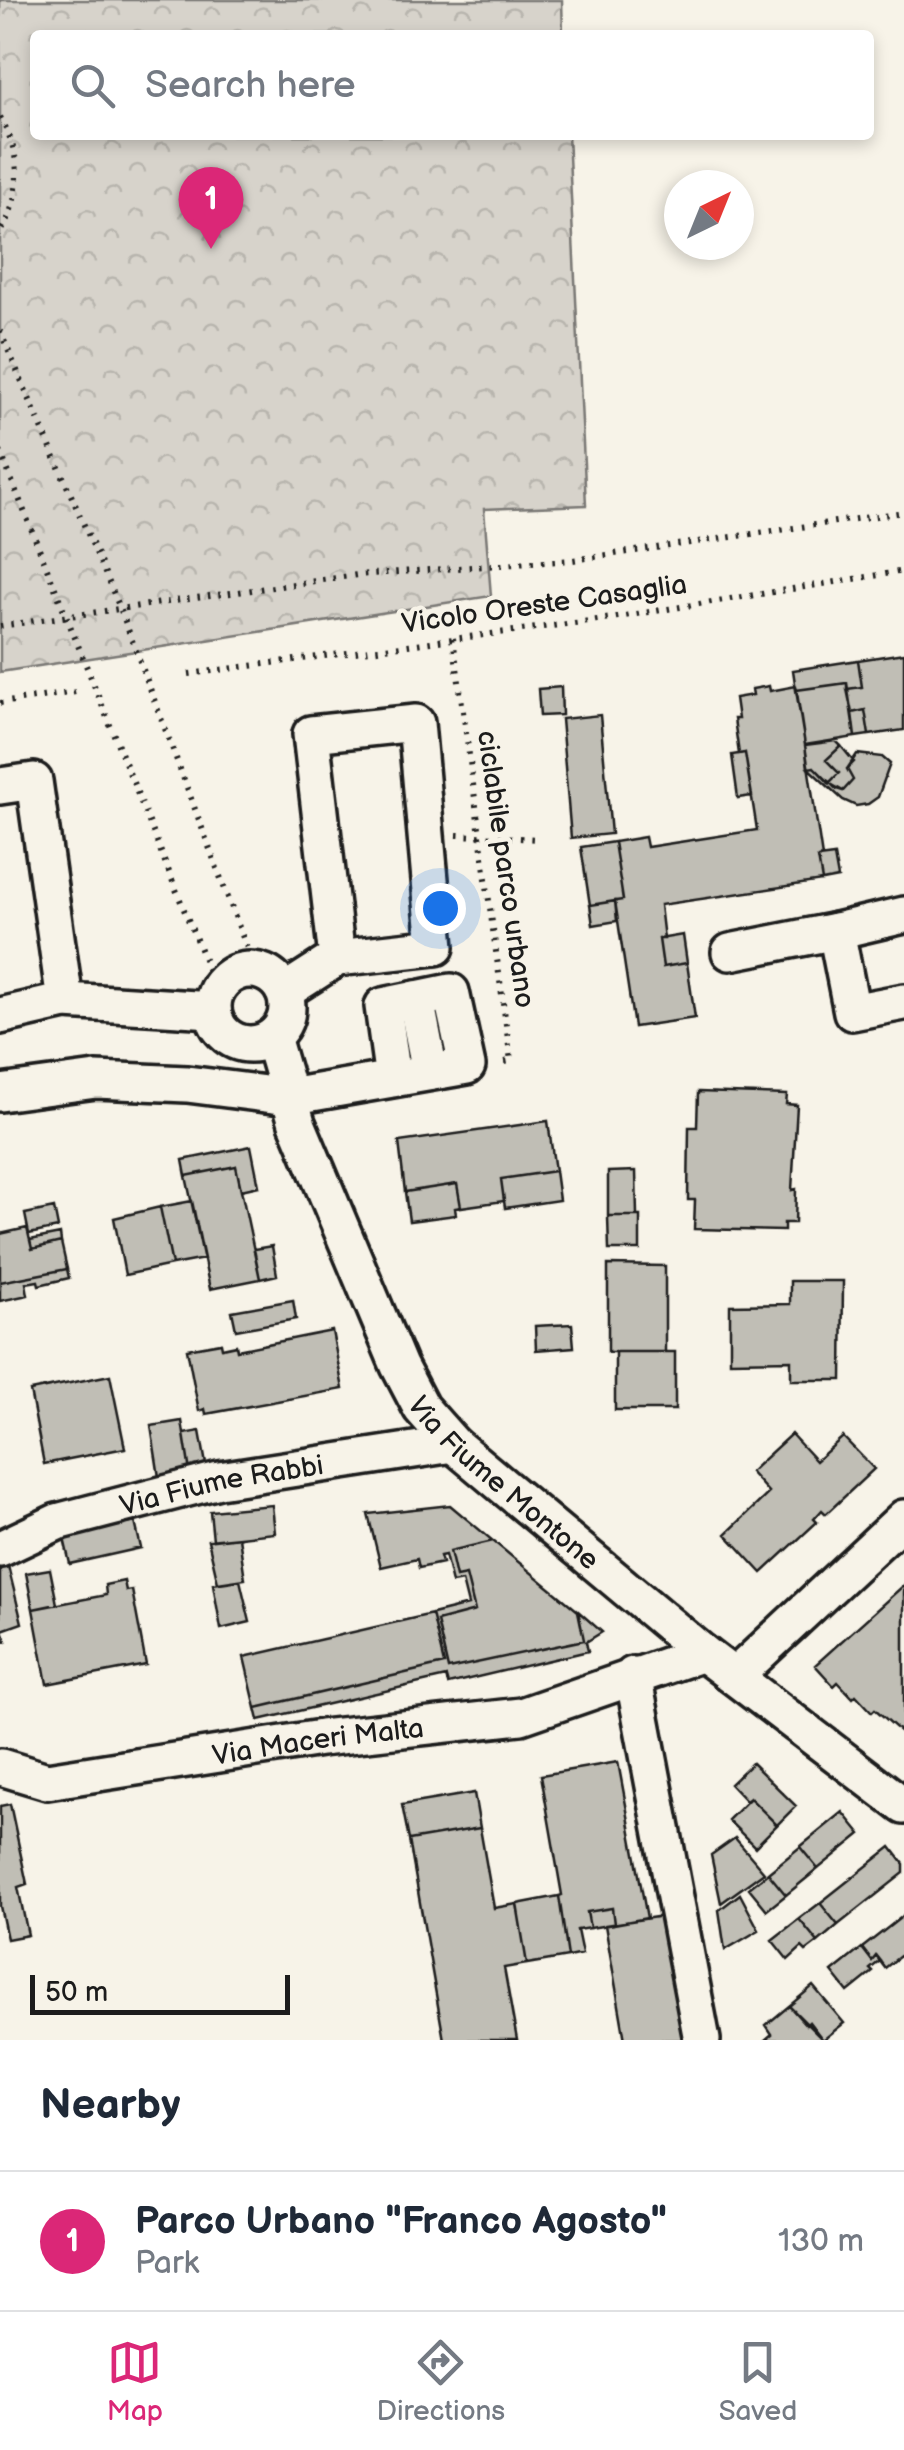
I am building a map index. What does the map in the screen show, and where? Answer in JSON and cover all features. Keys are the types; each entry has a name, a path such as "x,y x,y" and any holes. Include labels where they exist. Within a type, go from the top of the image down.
{"street":[{"path":"284,992 336,958 436,947 416,723 310,734 336,958"},
{"path":"0,786 34,781 65,1001"},
{"path":"730,952 904,915"},
{"path":"836,931 852,1012 904,1002"},
{"path":"255,970 267,974 284,992 286,1016 272,1037 252,1044 230,1038 216,1021 215,1001 232,974 255,970"},
{"path":"0,1093 96,1080 187,1084 288,1096 394,1079 467,1066 451,992 383,1006 394,1079"},
{"path":"416,1000 430,1072"},
{"path":"0,1016 65,1001 215,1001"},
{"name":"Via Fiume Montone","path":"272,1037 317,1176 421,1408 453,1444 702,1653 904,1806"},
{"name":"Via Fiume Rabbi","path":"0,1549 57,1522 219,1480 453,1444"},
{"path":"735,1676 904,1518"},
{"name":"Via Maceri Malta","path":"0,1767 47,1781 321,1738 520,1716 702,1653"},
{"path":"633,1675 702,2040"}],"path":[{"path":"0,117 10,134 17,162 17,191 0,232"},
{"path":"0,137 10,134"},
{"path":"0,331 120,608 255,970"},
{"path":"0,452 215,1001"},
{"path":"0,626 358,575 573,560 904,512"},
{"name":"Vicolo Oreste Casaglia","path":"189,674 612,618 904,571"},
{"name":"ciclabile parco urbano","path":"453,638 511,1061 467,1066"},
{"path":"0,703 76,692"},
{"path":"480,834 540,838"}],"green space":[{"path":"0,0 562,0 563,30 30,30 30,140 568,140 586,505 484,509 491,596 0,672"}],"building":[{"path":"904,653 904,730 869,735 865,710 852,713 847,689 862,687 858,660"},
{"path":"858,660 862,687 847,689 847,683 796,690 793,670"},
{"path":"847,683 855,737 805,745 796,690"},
{"path":"769,686 770,691 796,686 822,857 818,858 822,881 660,905 663,967 687,963 695,1018 634,1027 615,901 623,900 614,842 645,837 647,847 757,830 745,753 739,754 735,698 753,695 752,689"},
{"path":"561,687 562,715 540,716 538,689"},
{"path":"865,710 869,735 855,737 852,713"},
{"path":"600,715 611,834 571,838 561,719"},
{"path":"836,741 841,746 826,760 839,773 829,783 814,767 808,768 805,745"},
{"path":"841,746 854,762 847,769 853,780 843,791 829,783 839,773 826,760"},
{"path":"745,753 752,796 738,798 732,755"},
{"path":"857,754 882,757 890,764 878,797 856,806 843,800 808,768 814,767 843,791 853,780 847,769"},
{"path":"614,842 623,900 590,905 581,847"},
{"path":"834,856 838,878 822,881 818,858"},
{"path":"615,901 617,921 593,925 590,905"},
{"path":"683,935 687,963 663,967 659,939"},
{"path":"698,1092 787,1095 786,1104 797,1105 792,1190 796,1189 795,1223 784,1223 784,1231 694,1229 695,1200 688,1200 689,1127 697,1127"},
{"path":"548,1121 555,1171 501,1179 504,1201 461,1207 457,1184 405,1192 399,1142"},
{"path":"251,1146 259,1186 241,1190 236,1166 186,1176 183,1160"},
{"path":"236,1166 260,1279 210,1289 186,1176"},
{"path":"555,1171 559,1200 505,1208 501,1179"},
{"path":"636,1171 637,1216 608,1216 608,1172"},
{"path":"457,1184 461,1207 455,1208 456,1215 409,1221 405,1192"},
{"path":"192,1201 204,1259 172,1265 160,1207"},
{"path":"160,1207 172,1265 125,1275 114,1218"},
{"path":"54,1208 58,1228 29,1234 25,1214"},
{"path":"608,1216 640,1216 640,1250 609,1250"},
{"path":"27,1228 32,1249 61,1242 67,1269 0,1282 0,1234"},
{"path":"60,1234 61,1242 32,1249 30,1240"},
{"path":"272,1246 277,1275 260,1279 254,1249"},
{"path":"608,1265 665,1266 665,1352 608,1352"},
{"path":"67,1269 69,1278 39,1285 38,1281 26,1283 28,1295 0,1301 0,1282"},
{"path":"790,1281 843,1281 842,1380 791,1380 791,1360 730,1361 730,1305 790,1304"},
{"path":"293,1300 296,1319 236,1330 232,1311"},
{"path":"572,1324 574,1347 536,1350 535,1326"},
{"path":"332,1331 343,1389 206,1414 205,1409 199,1411 187,1349 221,1343 222,1348 236,1345 237,1350"},
{"path":"615,1352 675,1352 675,1410 615,1410"},
{"path":"110,1375 125,1448 44,1464 30,1391"},
{"path":"182,1421 190,1472 159,1477 151,1426"},
{"path":"200,1431 207,1470 190,1472 184,1434"},
{"path":"791,1434 816,1461 843,1437 874,1469 826,1514 822,1510 814,1519 817,1522 762,1573 726,1534 769,1493 750,1472"},
{"path":"272,1505 275,1533 213,1540 210,1511"},
{"path":"450,1505 493,1541 450,1551 456,1577 466,1575 475,1611 437,1621 448,1669 584,1640 578,1611 602,1632 586,1642 588,1651 448,1684 446,1677 259,1720 256,1708 444,1664 432,1614 468,1605 462,1581 452,1583 445,1555 440,1556 442,1563 419,1568 417,1559 381,1567 368,1514"},
{"path":"135,1522 141,1548 70,1564 64,1538"},
{"path":"239,1537 245,1579 218,1583 208,1540"},
{"path":"493,1541 578,1611 584,1640 448,1669 437,1621 475,1611 466,1575 456,1577 450,1551"},
{"path":"8,1566 22,1623 2,1630 6,1641 0,1643 0,1569"},
{"path":"50,1569 57,1604 33,1609 26,1573"},
{"path":"240,1580 250,1622 221,1629 213,1584"},
{"path":"124,1581 126,1591 132,1590 146,1665 47,1684 33,1609 106,1595 105,1585"},
{"path":"904,1585 904,1735 856,1695 853,1698 838,1682 834,1686 815,1665"},
{"path":"432,1614 444,1664 256,1708 244,1657"},
{"path":"618,1762 647,1918 614,1924 612,1908 587,1912 590,1928 577,1930 582,1954 568,1957 559,1896 562,1895 541,1775"},
{"path":"752,1763 796,1806 777,1825 730,1784"},
{"path":"474,1793 480,1828 409,1840 402,1805"},
{"path":"750,1798 777,1825 755,1847 728,1820"},
{"path":"10,1804 27,1884 18,1887 28,1935 7,1939 0,1906 0,1806"},
{"path":"843,1812 861,1834 818,1869 800,1847"},
{"path":"480,1828 494,1908 517,1904 527,1964 504,1968 517,2040 444,2040 409,1840"},
{"path":"735,1838 764,1872 721,1903 711,1855"},
{"path":"800,1847 818,1869 786,1895 768,1873"},
{"path":"891,1847 904,1864 904,1873 838,1925 820,1903"},
{"path":"768,1873 786,1895 767,1910 749,1888"},
{"path":"740,1894 759,1930 725,1950 719,1910"},
{"path":"559,1896 568,1957 527,1964 517,1904"},
{"path":"820,1903 838,1925 818,1942 799,1919"},
{"path":"612,1908 614,1924 590,1928 587,1912"},
{"path":"904,1915 904,1953 885,1968 876,1956 872,1961 862,1948"},
{"path":"663,1916 694,2040 625,2040 605,1925"},
{"path":"799,1919 818,1942 806,1951 802,1947 788,1960 772,1940"},
{"path":"862,1948 872,1961 876,1956 880,1961 870,1969 873,1972 848,1992 832,1972"},
{"path":"813,1986 844,2023 823,2040 789,2006"},
{"path":"789,2006 823,2040 765,2040 772,2034 766,2025"}],"place":[{"name":"Parco Urbano \"Franco Agosto\"","path":"211,249"}]}
